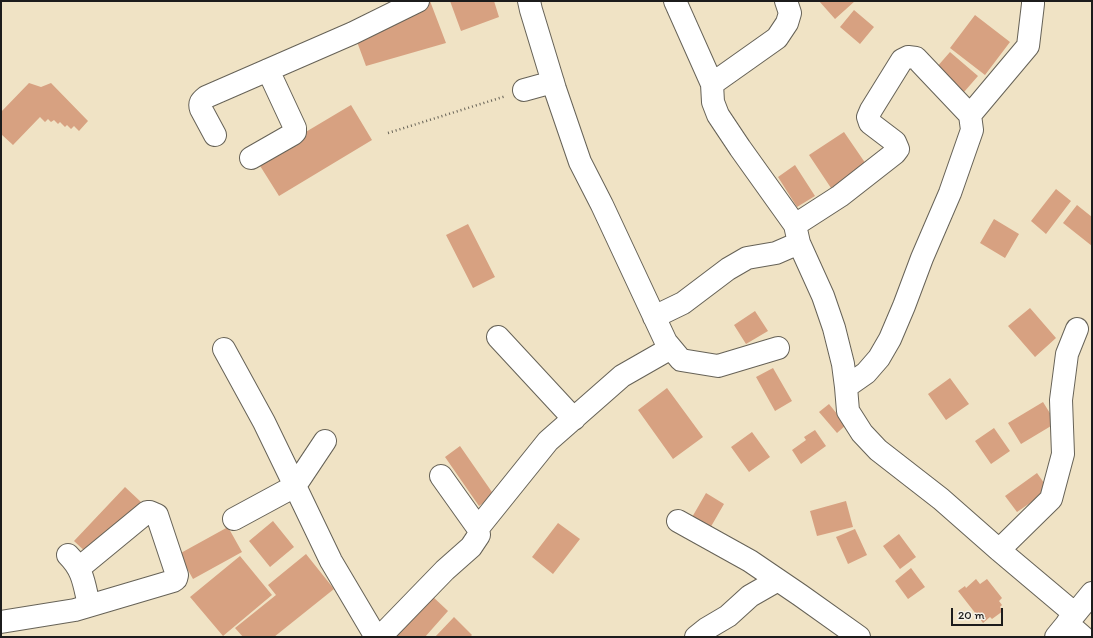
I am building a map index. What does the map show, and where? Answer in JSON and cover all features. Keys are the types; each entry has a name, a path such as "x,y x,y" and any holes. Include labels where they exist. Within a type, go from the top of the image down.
{"street":[{"path":"215,135 201,109 200,105 202,100 210,95 353,33 418,1"},
{"path":"529,1 530,10 580,162 602,205 666,342 681,360 718,366 778,348"},
{"path":"675,1 712,84 713,102 718,114 797,234 823,296 834,328 843,364 848,411 862,433 878,450 941,499 999,550 1070,628 1092,593"},
{"path":"712,84 777,38 787,23 790,13 786,1"},
{"path":"970,116 1028,46 1033,1"},
{"path":"654,316 683,303 728,269 747,258 776,252 840,196 895,153 898,148 895,142 870,123 868,117 902,60 908,57 916,58 970,116 972,130 950,193 890,339 880,358 866,373 846,387"},
{"path":"251,158 295,132 295,128 268,70"},
{"path":"524,90 553,82"},
{"path":"999,550 1051,498 1063,454 1061,400 1067,354 1077,329"},
{"path":"498,337 574,419"},
{"path":"478,528 548,441 622,376 671,348"},
{"path":"224,349 264,422 331,562 376,637"},
{"path":"234,519 295,486 325,441"},
{"path":"380,637 445,570 471,547 479,535 478,528 442,476"},
{"path":"1,622 60,613 89,605 173,581 177,575 157,516 147,512 74,562 83,579 89,605"},
{"path":"678,521 750,561 859,637"},
{"path":"696,637 706,629 728,616 750,596 778,580"}],"path":[{"path":"388,133 524,90"}],"building":[{"path":"426,1 430,1 446,43 366,66 356,39"},
{"path":"450,1 494,1 499,17 461,31"},
{"path":"819,1 855,1 835,19"},
{"path":"854,10 874,27 860,44 840,27"},
{"path":"975,15 1010,42 985,75 950,48"},
{"path":"950,52 978,76 964,92 936,68"},
{"path":"29,83 41,87 51,83 88,121 79,131 74,126 71,129 67,125 65,127 60,122 58,124 54,120 51,122 48,119 45,122 40,117 13,145 1,134 1,112"},
{"path":"351,105 372,140 279,196 257,161"},
{"path":"844,132 868,167 833,191 809,155"},
{"path":"795,165 815,196 797,207 778,177"},
{"path":"1056,189 1071,201 1046,234 1031,221"},
{"path":"1077,205 1092,217 1092,246 1063,223"},
{"path":"994,219 1019,234 1005,258 980,243"},
{"path":"468,224 495,277 473,288 446,235"},
{"path":"1030,308 1056,338 1035,357 1008,326"},
{"path":"755,311 768,331 746,344 734,325"},
{"path":"773,368 792,401 775,411 756,377"},
{"path":"950,378 969,404 946,420 928,394"},
{"path":"667,388 703,437 673,459 638,410"},
{"path":"1043,402 1056,423 1021,444 1008,423"},
{"path":"829,404 846,425 837,433 819,412"},
{"path":"994,428 1010,451 991,464 975,441"},
{"path":"815,430 826,446 801,464 792,450 806,440 804,437"},
{"path":"752,432 770,457 749,472 731,447"},
{"path":"460,446 494,495 479,506 445,457"},
{"path":"1037,473 1049,490 1017,512 1005,496"},
{"path":"125,487 141,502 90,556 74,541"},
{"path":"706,493 724,504 709,530 691,519"},
{"path":"846,501 853,527 817,536 810,511"},
{"path":"273,521 294,547 270,567 249,541"},
{"path":"558,523 580,539 553,574 532,557"},
{"path":"228,527 242,552 193,579 179,554"},
{"path":"855,529 867,555 848,564 836,537"},
{"path":"899,534 916,557 900,569 883,546"},
{"path":"306,554 334,589 274,637 243,637 235,628 276,595 268,585"},
{"path":"240,556 272,595 223,636 190,597"},
{"path":"911,568 925,587 908,599 895,581"},
{"path":"976,579 980,584 987,579 1002,598 999,601 1002,605 1000,607 1003,611 992,619 990,617 983,623 958,591 965,586 966,588"},
{"path":"431,595 448,611 425,637 394,637"},
{"path":"454,617 472,635 470,637 435,637"}]}
